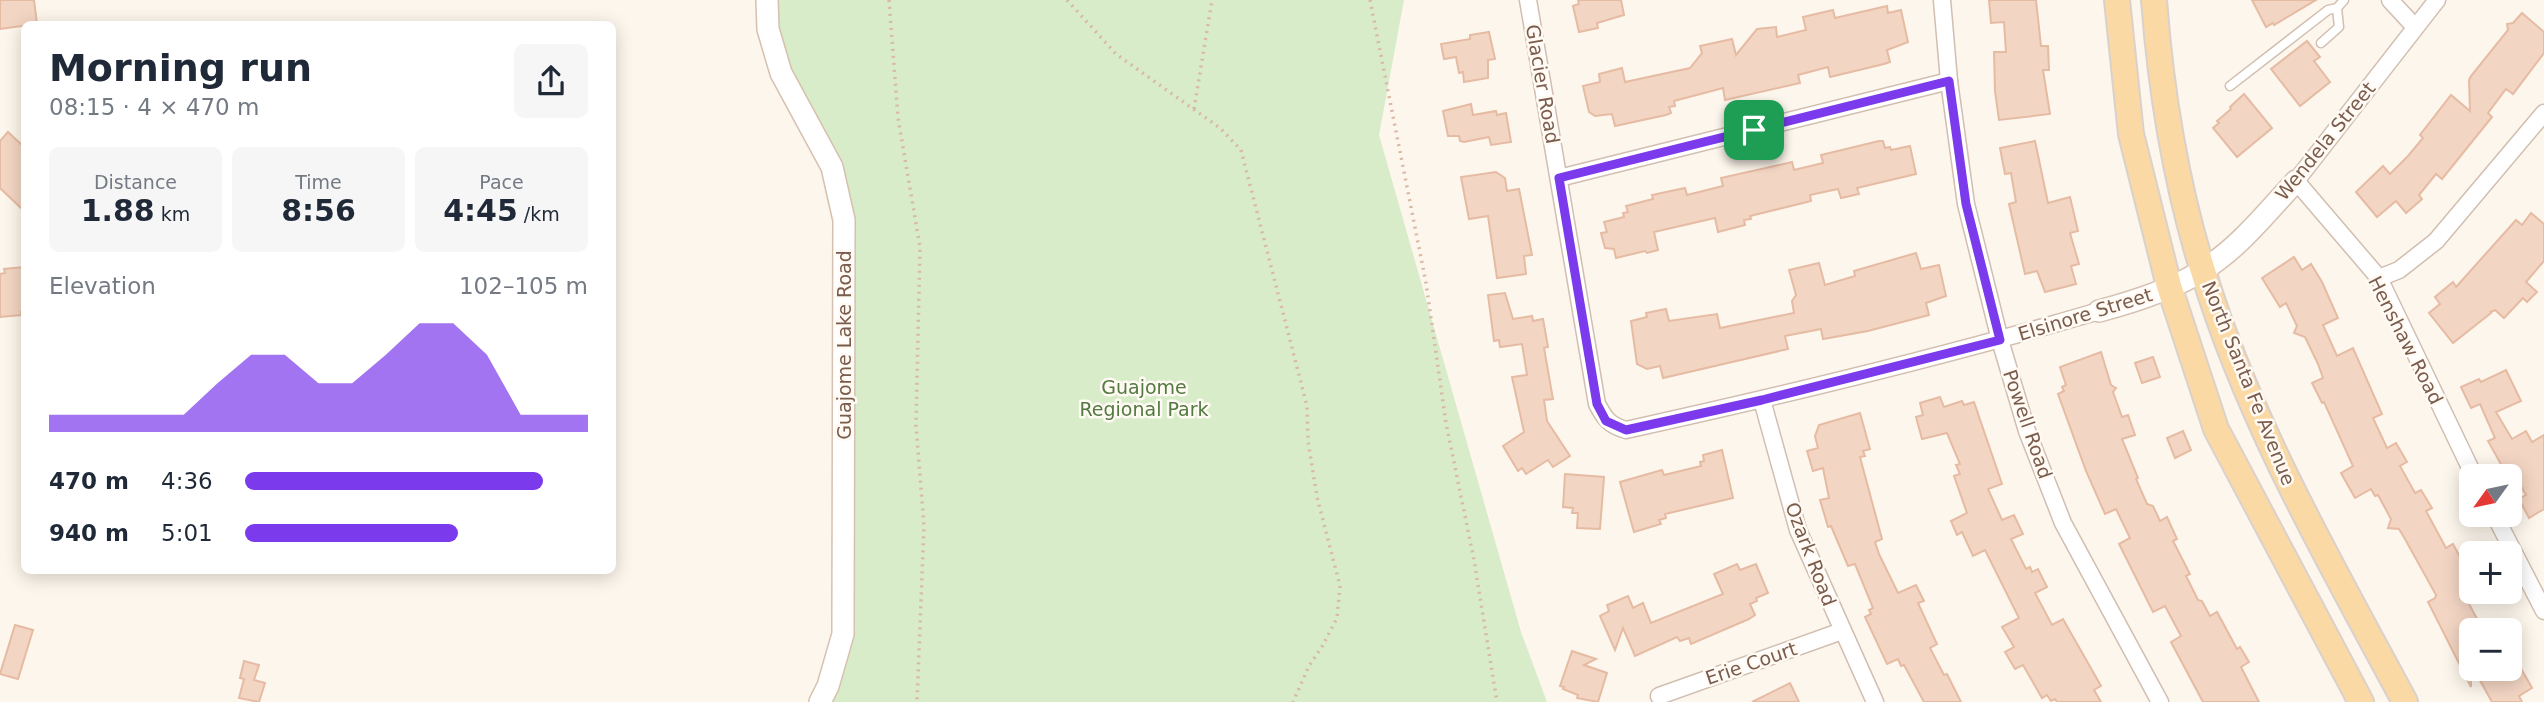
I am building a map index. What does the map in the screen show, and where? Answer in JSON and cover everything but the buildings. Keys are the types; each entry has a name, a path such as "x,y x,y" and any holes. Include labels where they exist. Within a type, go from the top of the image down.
{"main road":[{"name":"North Santa Fe Avenue","path":"2118,0 2131,134 2169,286 2216,429 2361,702"},
{"name":"North Santa Fe Avenue","path":"2154,0 2159,73 2177,175 2203,271 2238,367 2298,503 2405,702"}],"street":[{"name":"Guajome Lake Road","path":"767,0 768,29 781,73 832,167 844,220 843,634 828,686 820,702"},
{"name":"Glacier Road","path":"1528,0 1597,404 1606,421 1626,430 1762,400"},
{"name":"Powell Road","path":"1942,0 1949,81 1966,204 2026,431 2063,523 2160,702"},
{"path":"2390,0 2414,26"},
{"name":"Wendela Street","path":"2203,271 2240,241 2296,181 2414,26 2437,0"},
{"path":"1559,178 1949,81"},
{"path":"2379,278 2399,270 2436,241 2544,113"},
{"name":"Henshaw Road","path":"2296,181 2379,278 2468,464"},
{"name":"Elsinore Street","path":"1762,400 2000,340 2136,301 2203,271"},
{"name":"Ozark Road","path":"1762,400 1798,530 1875,702"},
{"path":"2501,527 2542,600"},
{"name":"Erie Court","path":"1659,695 1842,631"}],"lane":[{"path":"2230,86 2328,10 2337,8 2344,0"},
{"path":"2321,43 2339,27 2337,8"}],"path":[{"path":"889,0 898,118 920,247 916,425 924,526 917,702"},
{"path":"1067,0 1116,54 1220,128 1241,150 1307,406 1308,441 1317,496 1340,586 1337,618 1309,666 1293,702"},
{"path":"1194,109 1212,0"},
{"path":"1370,0 1426,283 1446,423 1474,560 1497,702"}],"green space":[{"name":"Guajome Regional Park","path":"766,0 1404,0 1379,135 1521,632 1547,702 820,702 832,678 845,222 782,75"}],"route":[{"path":"1949,81 1966,204 2000,340 1762,400 1626,430 1614,426 1606,421 1597,404 1559,178 1754,130 1949,81"}]}
